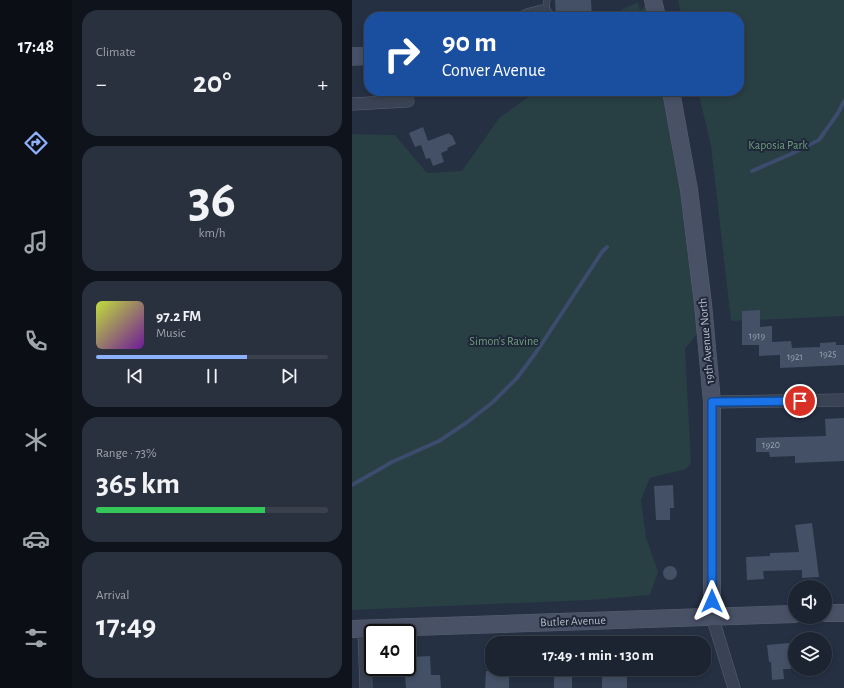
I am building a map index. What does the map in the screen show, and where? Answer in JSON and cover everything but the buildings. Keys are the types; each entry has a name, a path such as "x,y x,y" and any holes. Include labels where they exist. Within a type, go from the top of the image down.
{"street":[{"path":"653,0 656,12"},
{"name":"19th Avenue North","path":"672,96 689,190 703,304 712,402 712,616"},
{"path":"352,104 408,101"},
{"path":"712,402 844,400"},
{"path":"832,613 844,613"},
{"name":"Butler Avenue","path":"358,629 788,614"},
{"path":"712,616 734,688"},
{"path":"358,629 366,688"}],"lane":[{"path":"547,0 546,7 548,12"},
{"path":"527,12 546,7"}],"green space":[{"path":"650,0 654,12 620,12 638,2 640,11"},
{"name":"Kaposia Park","path":"678,0 844,0 844,316 731,321 711,146 699,96 744,96 744,12 681,12"},
{"name":"Simon's Ravine","path":"530,96 672,96 705,323 685,349 691,463 686,469 650,478 641,500 646,537 658,572 650,595 590,600 352,610 352,134 395,135 427,173 462,171 499,118"}],"waterway":[{"path":"752,171 819,140 838,113 844,101"},
{"path":"352,485 392,462 439,441 466,423 493,402 517,378 537,351 602,252 607,247"}],"route":[{"path":"712,601 712,402 800,401"}]}
